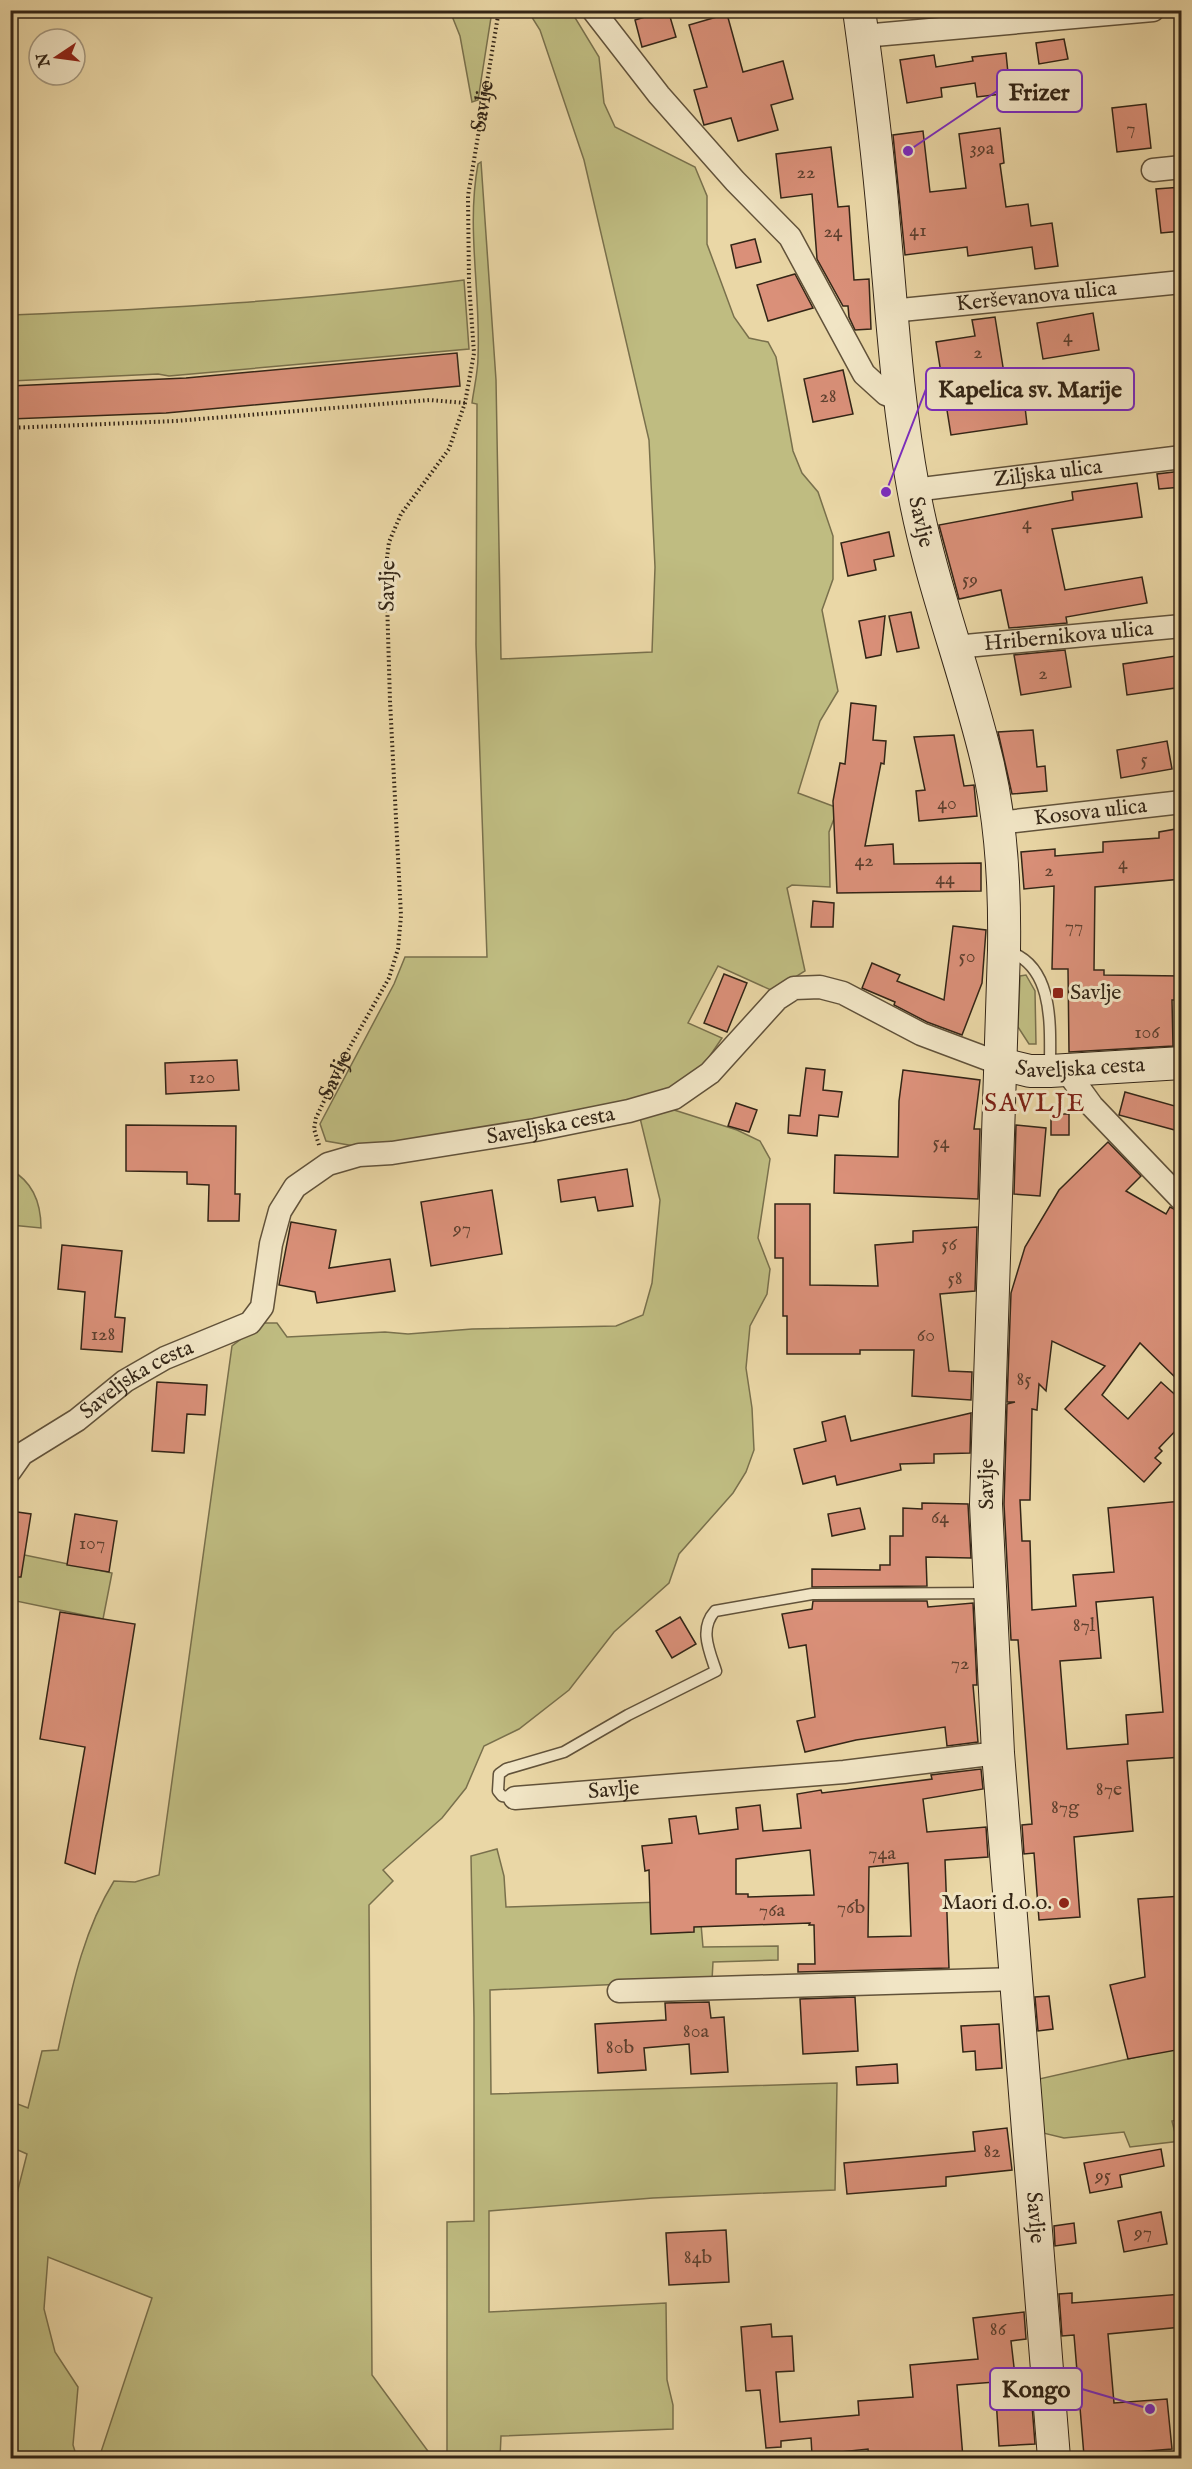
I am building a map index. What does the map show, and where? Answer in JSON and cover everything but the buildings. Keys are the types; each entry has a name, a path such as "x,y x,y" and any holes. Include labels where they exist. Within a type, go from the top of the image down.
{"street":[{"path":"593,10 659,95 735,181 790,237 864,374 886,394 899,399"},
{"name":"Savlje","path":"1054,2458 998,1753 986,1504 1001,1064 1003,875 998,823 988,765 932,570 914,490 899,399 875,130 861,23 1153,10"},
{"path":"1153,170 1182,167"},
{"name":"Kerševanova ulica","path":"891,311 1182,282"},
{"name":"Ziljska ulica","path":"914,490 1182,457"},
{"name":"Hribernikova ulica","path":"955,647 1182,626"},
{"name":"Kosova ulica","path":"998,823 1182,802"},
{"name":"Saveljska cesta","path":"10,1470 22,1454 77,1420 125,1381 165,1358 250,1323 262,1307 271,1244 280,1211 295,1187 327,1164 359,1155 392,1153 547,1128 629,1111 674,1098 710,1073 777,999 794,988 820,987 843,993 921,1034 1001,1064 1030,1071 1182,1063"},
{"path":"1058,1070 1182,1200"},
{"name":"Savlje","path":"515,1798 844,1772 998,1753"},
{"path":"619,1991 1017,1979"}],"lane":[{"path":"1004,950 1023,957 1035,971 1043,986 1058,1070"},
{"path":"515,1798 502,1796 498,1791 500,1774 506,1768 564,1752 628,1715 716,1671 706,1634 707,1620 715,1611 812,1594 990,1593"}],"path":[{"name":"Savlje","path":"327,1164 314,1129 316,1118 348,1052 389,978 398,949 400,916 386,566 389,542 401,514 449,449 465,404 474,353 469,283 468,196 499,10"},
{"path":"10,428 176,421 430,400 465,404"}],"shaded area":[{"path":"450,11 492,11 478,100 472,102 460,36"},
{"path":"528,11 571,11 599,57 604,103 615,127 695,167 707,196 707,244 734,317 749,338 768,342 776,357 793,451 802,473 818,492 833,536 833,579 822,610 838,691 820,721 798,793 838,808 829,832 830,887 792,885 787,888 805,971 773,991 718,966 688,1023 722,1038 705,1063 689,1079 634,1104 360,1147 326,1141 320,1124 394,984 405,957 487,957 476,645 477,404 472,403 477,368 478,333 473,212 478,164 481,162 496,380 501,659 652,652 655,567 649,440 584,160 540,30"},
{"path":"464,280 469,349 169,376 158,374 11,381 11,315 238,303"},
{"path":"1026,975 1035,991 1036,1044 1029,1044 1018,1027 1020,976"},
{"path":"671,1109 737,1130 760,1141 770,1159 758,1238 770,1269 767,1294 750,1326 746,1368 752,1408 754,1450 746,1472 733,1493 679,1554 669,1583 614,1632 569,1690 519,1729 484,1746 466,1788 442,1818 383,1870 393,1881 369,1905 372,2375 433,2458 99,2458 152,2298 48,2257 44,2309 55,2352 78,2387 73,2445 77,2458 11,2458 11,2217 27,2154 11,2147 10,2101 28,2108 42,2051 58,2050 79,1963 94,1921 114,1881 135,1882 159,1875 232,1346 262,1323 277,1323 287,1337 385,1332 408,1334 472,1329 616,1326 643,1315 652,1283 660,1200 640,1118"},
{"path":"11,1170 25,1181 34,1194 41,1228 11,1225"},
{"path":"10,1552 112,1573 103,1619 11,1600"},
{"path":"497,1849 504,1876 506,1907 692,1901 701,1924 703,1947 778,1946 778,1960 713,1962 712,1980 490,1990 491,2094 837,2083 835,2190 653,2198 489,2211 489,2312 666,2303 667,2380 673,2405 673,2429 501,2436 500,2458 447,2458 447,2222 474,2221 471,1856"},
{"path":"1181,2047 1181,2119 1172,2121 1176,2137 1181,2137 1181,2141 1130,2147 1124,2132 1064,2138 1043,2133 1039,2079"}],"place":[{"name":"Frizer","path":"908,151"},
{"name":"Kapelica sv. Marije","path":"886,492"},
{"name":"Savlje","path":"1058,993"},
{"name":"Maori d.o.o.","path":"1064,1903"},
{"name":"Kongo","path":"1150,2409"}],"district":[{"name":"SAVLJE","path":"1035,1103"}]}
